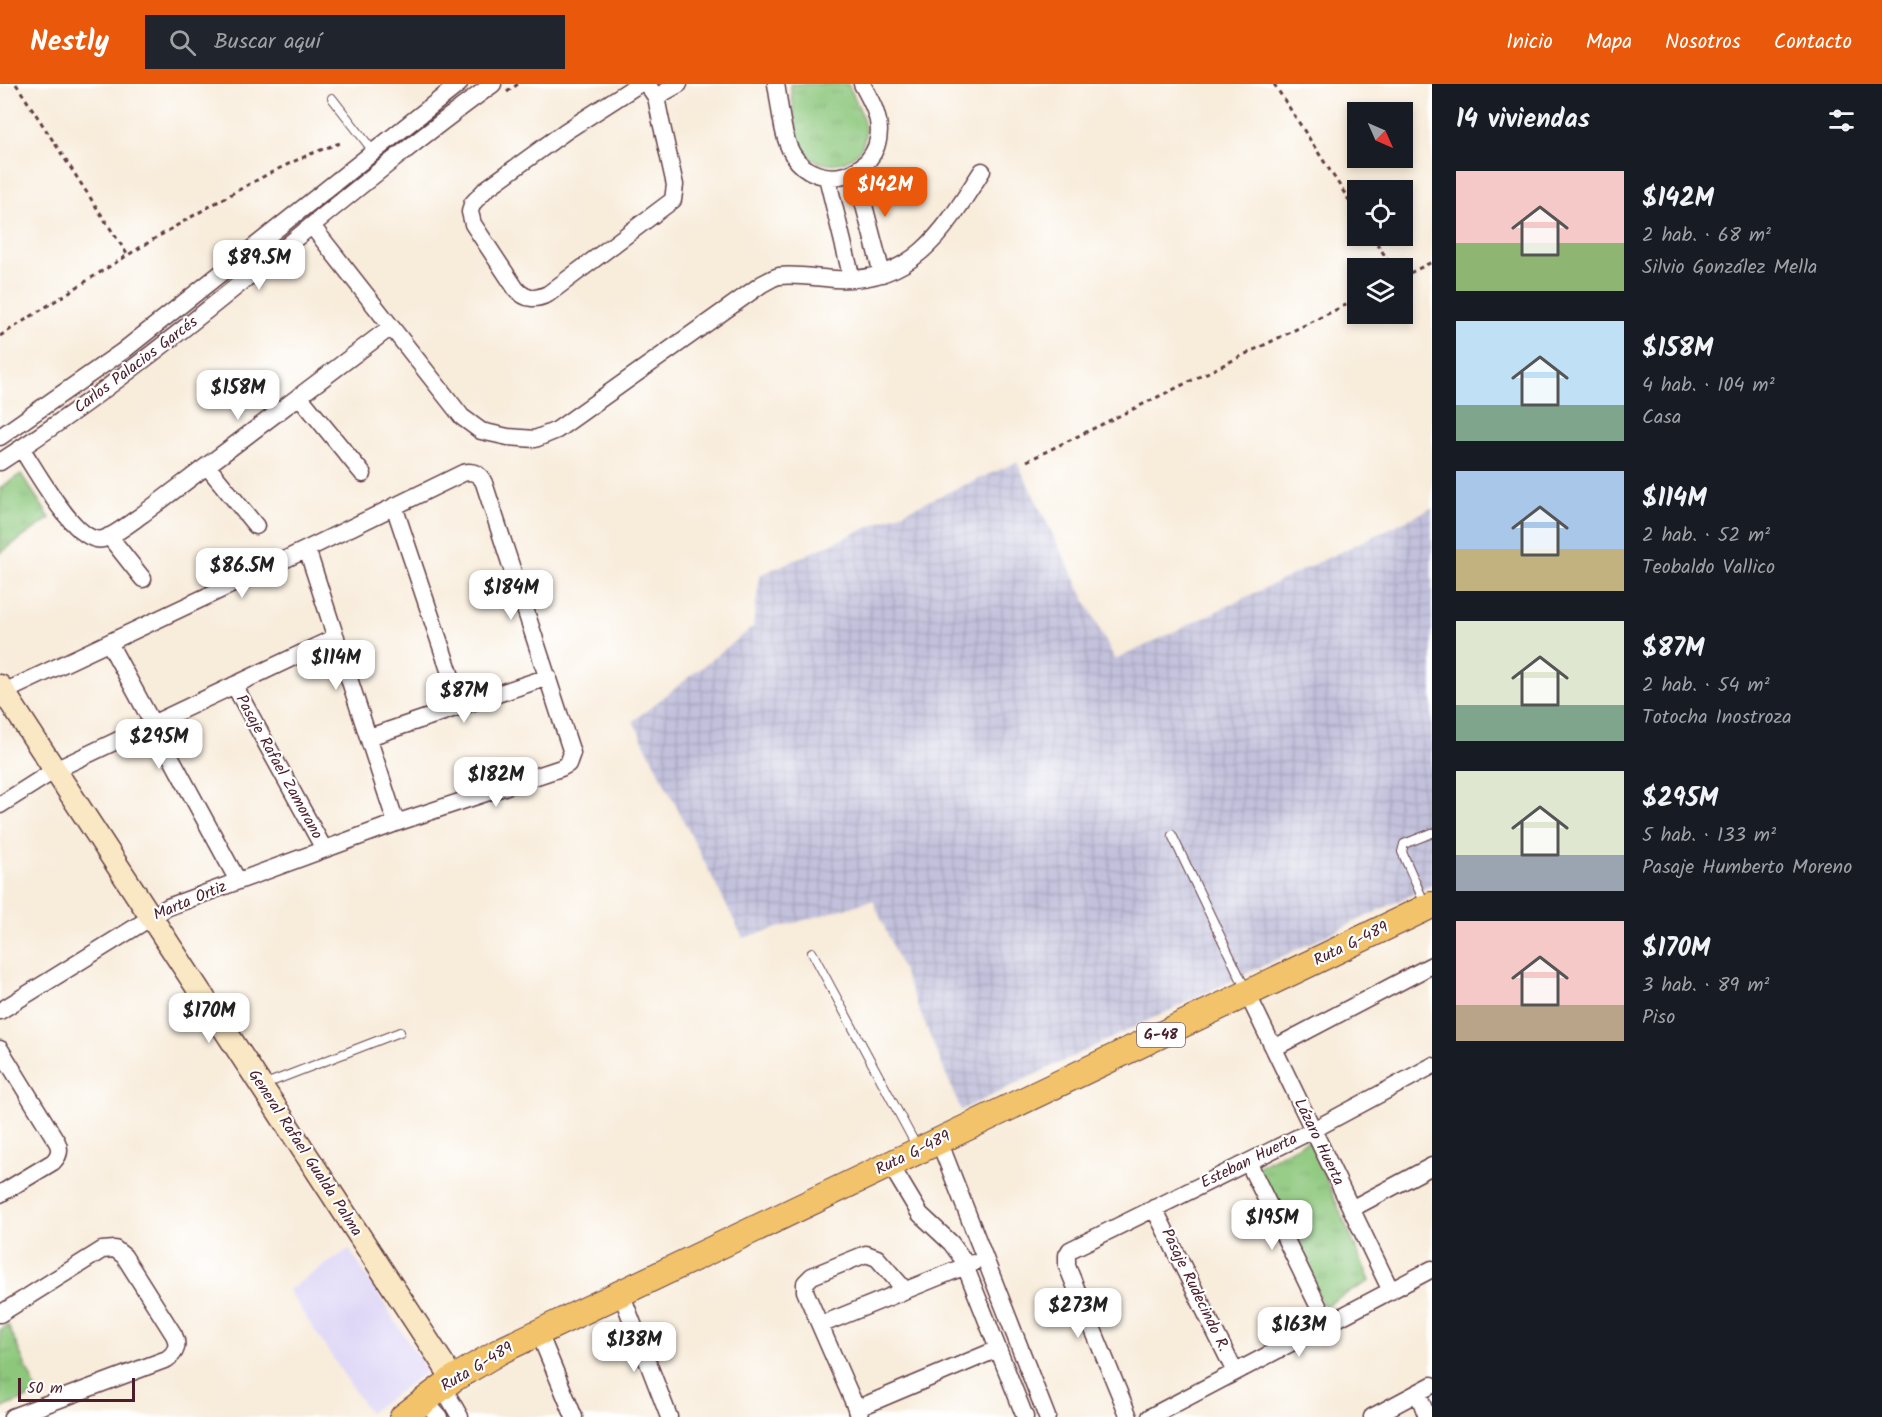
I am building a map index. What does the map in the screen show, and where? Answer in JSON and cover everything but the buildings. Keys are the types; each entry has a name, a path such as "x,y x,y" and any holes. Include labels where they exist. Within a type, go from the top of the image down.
{"main road":[{"name":"General Rafael Gualda Palma","path":"2,689 261,1086 440,1396"},
{"name":"Ruta G-489","path":"403,1417 440,1396 495,1354 1429,906"}],"street":[{"name":"Carlos Palacios Garcés","path":"0,437 123,351 459,84"},
{"name":"Carlos Palacios Garcés","path":"0,462 82,407 150,356 493,84"},
{"path":"639,84 530,157 486,189 472,204 470,212 472,224 516,289 525,297 535,299 548,294 673,200 675,185 651,90 679,84"},
{"path":"776,84 791,152 810,172 827,177 838,177 855,171 865,164 875,150 879,131 876,113 862,84"},
{"path":"855,171 882,274"},
{"path":"312,226 462,417 481,431 508,437 535,439 557,430 778,276 869,278 882,274 927,248 948,224 982,171"},
{"path":"827,177 852,279"},
{"path":"255,246 267,262"},
{"path":"21,448 75,528 93,540 104,539 143,514 391,327"},
{"path":"300,396 363,474"},
{"path":"207,466 256,526"},
{"path":"2,689 109,643 463,473 476,473 484,483 548,677 369,737"},
{"path":"394,506 461,706"},
{"path":"109,536 143,579"},
{"path":"307,549 396,823"},
{"path":"0,805 56,770 336,637"},
{"path":"109,643 238,881"},
{"name":"Marta Ortiz","path":"0,1011 168,907 396,823 561,768 571,761 571,749 548,677"},
{"name":"Pasaje Rafael Zamorano","path":"234,685 324,849"},
{"path":"1274,1048 1432,964"},
{"name":"Lázaro Huerta","path":"1247,993 1391,1291"},
{"path":"0,1049 60,1149 53,1162 0,1194"},
{"name":"Esteban Huerta","path":"1129,1417 1066,1266 1067,1255 1074,1247 1313,1130 1432,1066"},
{"path":"929,1146 985,1258 1047,1417"},
{"path":"1248,1162 1327,1324"},
{"path":"890,1164 914,1205 928,1223 956,1250 965,1267 1024,1417"},
{"path":"1351,1209 1432,1166"},
{"name":"Pasaje Rudecindo R.","path":"1154,1208 1235,1372"},
{"path":"0,1314 102,1250 115,1249 124,1256 176,1339 176,1349 167,1359 12,1417"},
{"path":"905,1290 877,1258 866,1254 812,1276 805,1283 805,1291 858,1413 998,1349"},
{"path":"820,1325 985,1258"},
{"path":"1150,1417 1432,1269"},
{"path":"621,1293 669,1417"},
{"path":"539,1333 574,1417"},
{"path":"1372,1417 1425,1389 1427,1417"},
{"path":"440,1396 460,1417"}],"lane":[{"path":"332,98 373,151"},
{"path":"1429,906 1402,852 1404,844 1432,832"},
{"path":"1172,835 1247,993"},
{"path":"812,952 929,1146"},
{"path":"261,1086 400,1032"}],"path":[{"path":"16,84 127,254"},
{"path":"1274,84 1347,197"},
{"path":"0,336 127,254 266,174 299,158 340,143"},
{"path":"1413,272 1432,262"},
{"path":"1027,461 1347,304"}],"shaded area":[{"path":"1017,462 1115,660 1432,508 1432,885 961,1110 873,900 743,938 633,721 753,627 760,575"},
{"path":"349,1249 427,1371 369,1413 288,1290"}],"green space":[{"path":"790,84 848,84 865,126 863,143 858,152 849,159 829,164 808,157 799,143"},
{"path":"21,474 50,518 0,553 0,488"},
{"path":"1309,1140 1370,1281 1324,1306 1256,1167"},
{"path":"8,1325 38,1394 0,1409 0,1330"}]}
